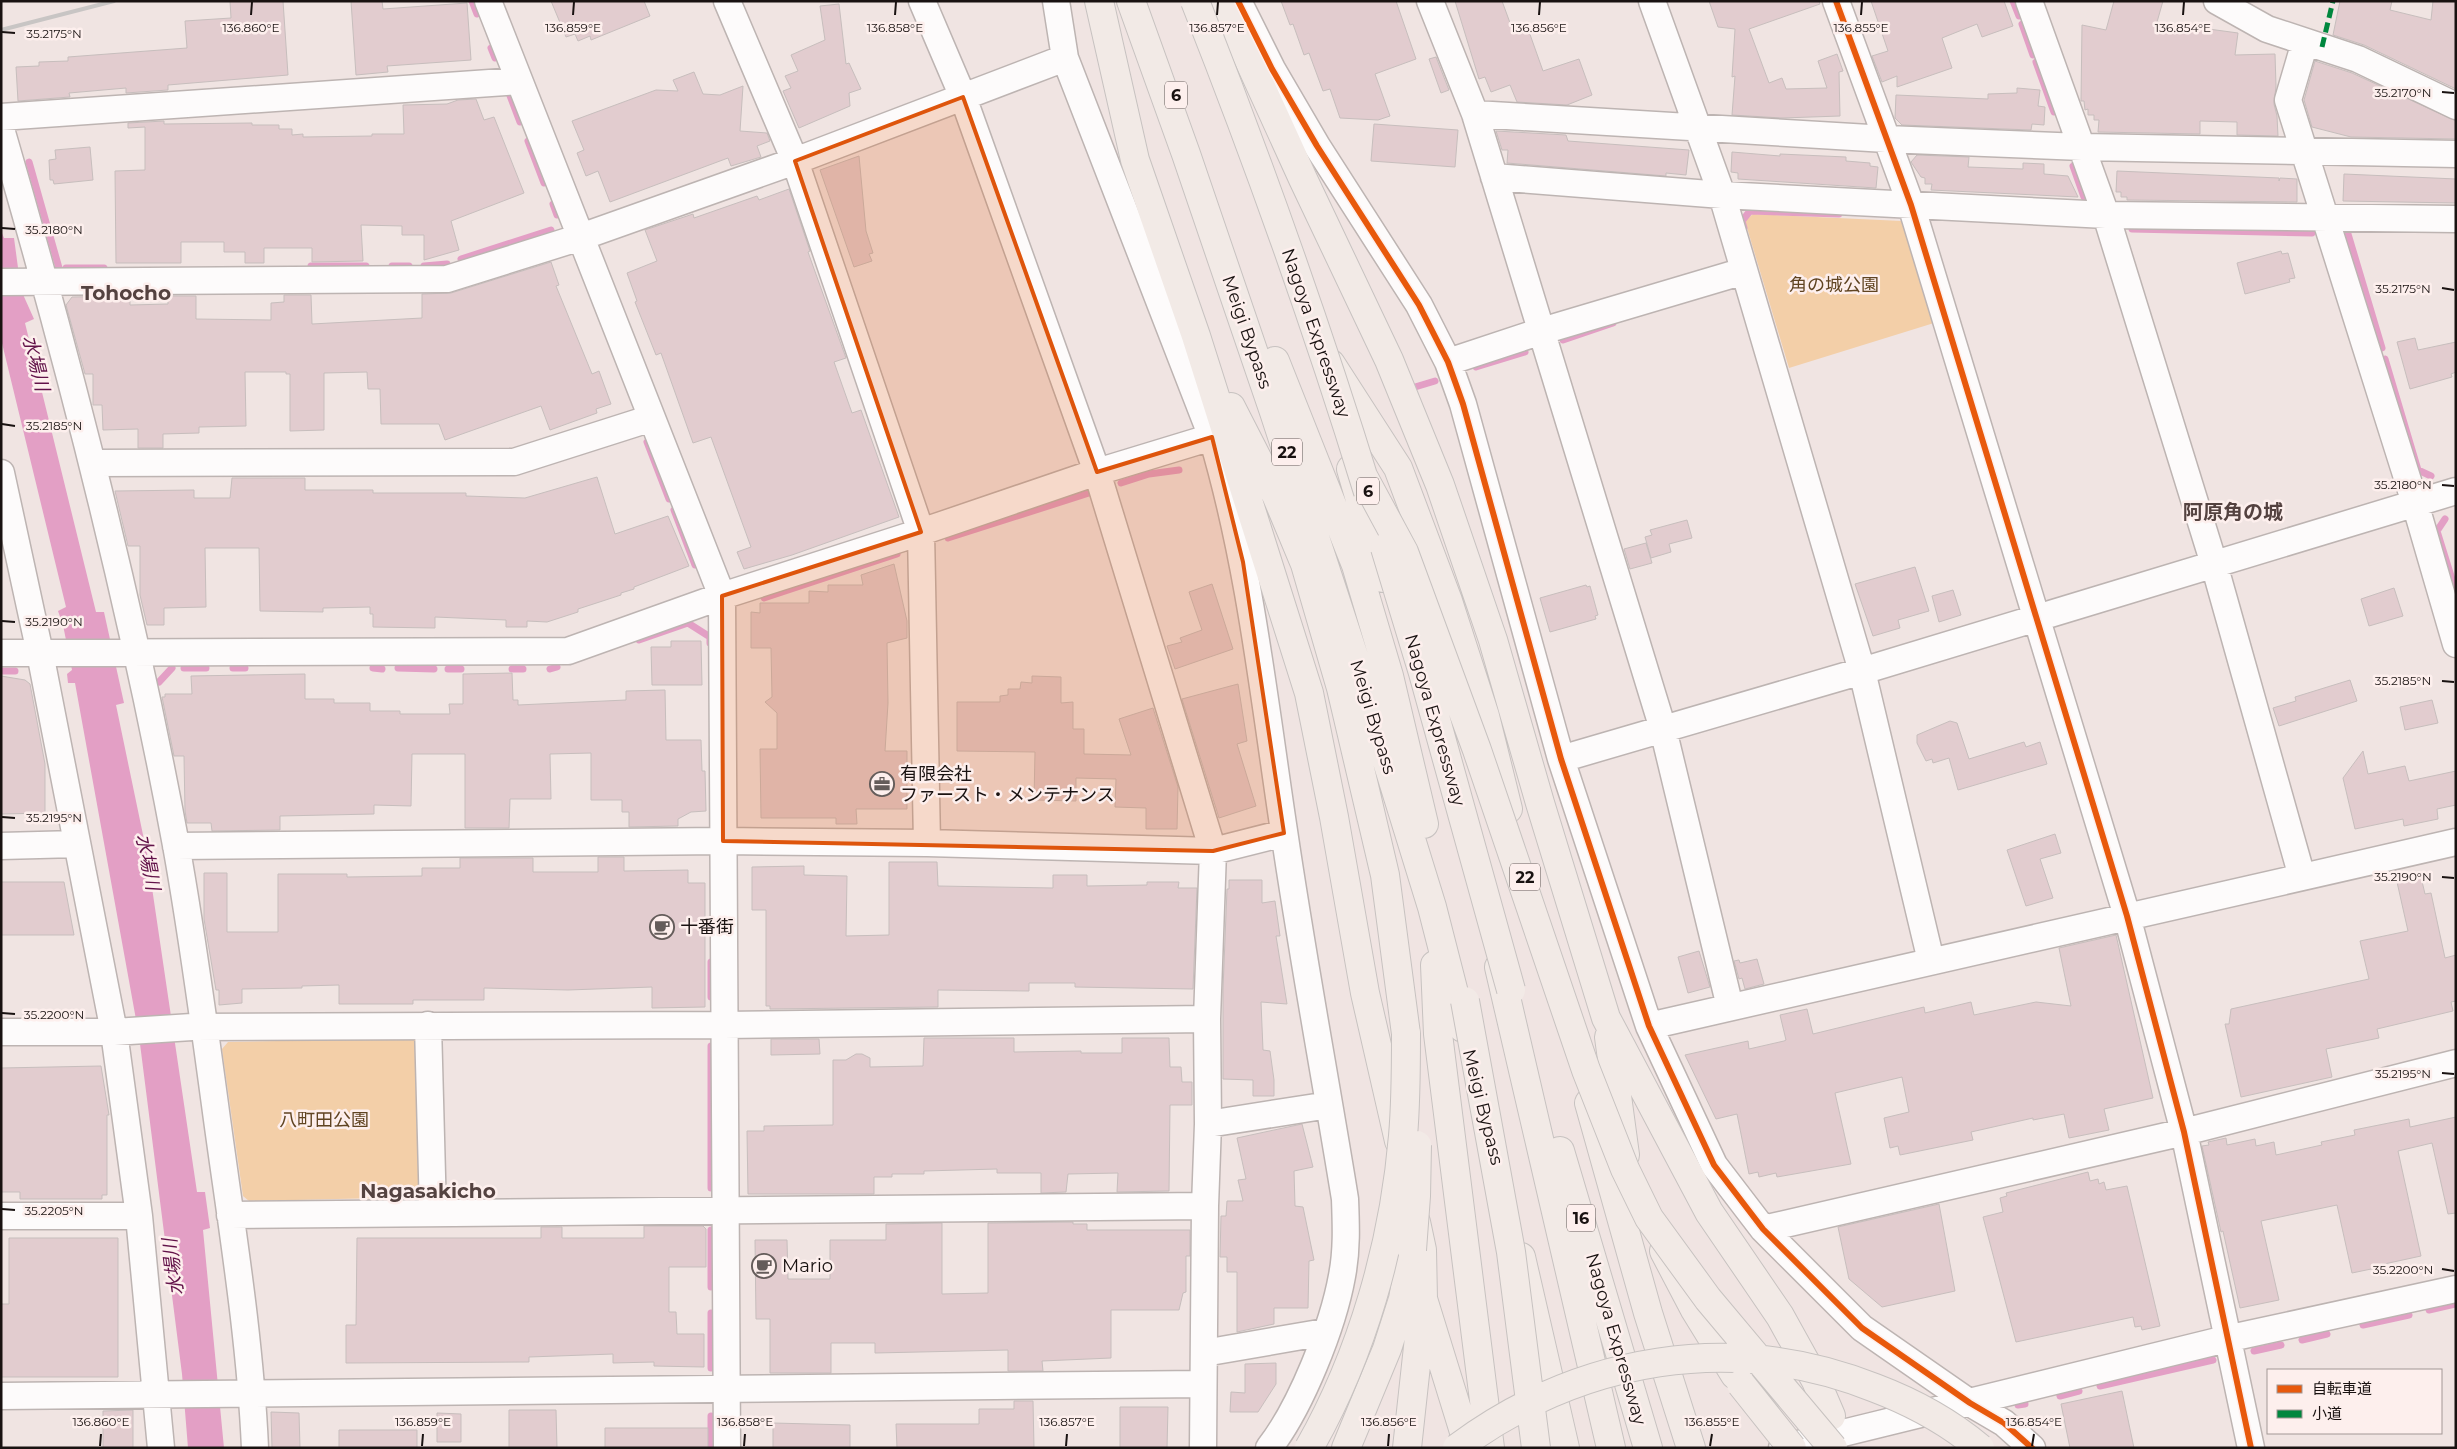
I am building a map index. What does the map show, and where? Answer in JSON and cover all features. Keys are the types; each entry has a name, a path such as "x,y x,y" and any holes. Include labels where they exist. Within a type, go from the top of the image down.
{"highway":[{"path":"1099,1 1135,160 1196,336 1309,694 1334,817 1365,993 1422,1250 1423,1299 1407,1448"},
{"name":"Meigi Bypass","path":"1131,1 1274,412 1364,687 1432,907 1534,1306 1565,1448"},
{"name":"Nagoya Expressway","path":"1141,1 1273,357 1356,566 1389,676 1465,1001 1511,1252 1536,1448"},
{"name":"22","path":"1193,1 1309,329 1502,975 1611,1448"},
{"name":"Nagoya Expressway","path":"1193,1 1249,139 1338,393 1423,673 1511,990 1648,1448"},
{"path":"1222,1 1303,179 1389,360 1440,485 1493,640 1606,1018 1648,1313"},
{"name":"22","path":"1309,329 1398,468 1448,601 1485,716 1532,909 1561,997 1613,1194 1691,1448"},
{"path":"1196,336 1277,498 1308,574 1341,688 1385,875 1406,1034 1417,1142 1416,1196 1412,1250 1403,1299 1388,1349 1346,1448"},
{"path":"1363,476 1404,552 1474,740 1586,1070 1625,1169 1672,1268 1715,1346 1741,1384 1792,1448"},
{"name":"22","path":"1432,907 1438,1034 1490,1448"},
{"path":"1606,1018 1709,1212 1780,1316 1816,1381 1831,1416"},
{"path":"1309,1448 1356,1344 1386,1242 1403,1137 1406,1034"},
{"path":"1649,1218 1708,1299 1833,1448"},
{"path":"1423,1299 1469,1448"},
{"path":"1457,1448 1498,1419 1542,1397 1588,1378 1643,1364 1691,1358 1744,1357 1801,1365 1851,1378 1895,1396 1938,1418 1981,1448"}],"street":[{"path":"488,1 722,596 727,1448"},
{"path":"727,1 795,161 921,532 927,842"},
{"path":"922,1 963,97 1097,472 1212,850 1207,1019 1208,1124 1205,1206 1203,1448"},
{"path":"1056,1 1065,58 1212,437 1228,493 1242,562 1284,833 1345,1199 1346,1237 1342,1275 1333,1314 1302,1393 1269,1448"},
{"path":"1238,1 1272,69 1312,137 1419,305 1448,362 1463,404 1561,759 1650,1026 1714,1165 1763,1229 1862,1328 1970,1403 2004,1423 2032,1448"},
{"path":"1430,1 1475,114 1663,729 1730,1007"},
{"path":"1652,1 1722,195 1862,671 1931,961"},
{"path":"1836,1 1911,205 2127,916 2184,1132 2226,1338 2251,1448"},
{"path":"2029,1 2106,215 2214,564 2302,877"},
{"path":"2217,1 2267,29 2358,59 2456,106"},
{"path":"2306,42 2288,100 2415,503 2456,644"},
{"path":"1,282 447,279 581,237 795,161 1065,58"},
{"path":"1,117 519,81"},
{"path":"1475,114 1886,139 2082,147 2456,154"},
{"path":"1,129 38,282 93,463 129,652 176,846 198,1028 230,1215 243,1395 255,1448"},
{"path":"1494,177 1722,195 2106,215 2326,216 2456,219"},
{"path":"1448,362 1542,331 1744,271"},
{"path":"93,463 514,462 652,418"},
{"path":"1,653 568,651 722,596 921,532 1097,472 1212,437"},
{"path":"1,473 6,524 49,653 77,844 124,1030 161,1448"},
{"path":"1561,759 1862,671 2456,491"},
{"path":"176,846 723,841 927,842 1212,850 1284,833"},
{"path":"1650,1026 2456,842"},
{"path":"1,846 77,844"},
{"path":"1,1032 198,1028 724,1025 1207,1019"},
{"path":"428,1026 432,1213"},
{"path":"1763,1229 2184,1132 2456,1063"},
{"path":"1208,1124 1329,1105"},
{"path":"230,1215 1205,1206"},
{"path":"1,1216 139,1216"},
{"path":"1782,1448 1970,1403 2226,1338 2456,1289"},
{"path":"1204,1353 1325,1332"},
{"path":"1,1396 183,1396 1204,1384"},
{"path":"1981,1448 2004,1423"}],"highlighted area":[{"path":"963,97 1097,472 1212,437 1243,562 1284,833 1213,851 723,841 722,596 921,532 795,161"}],"green space":[{"name":"角の城公園","path":"1753,214 1902,221 1934,323 1789,368 1745,221"},
{"name":"八町田公園","path":"419,1038 420,1197 249,1201 243,1196 222,1049 228,1042"}],"water":[{"name":"水場川","path":"1,231 4,238 14,238 21,290 34,319 25,323 96,612 104,612 124,703 116,705 147,854 197,1192 205,1192 210,1228 203,1230 224,1448 188,1448 182,1374 139,1036 75,683 68,683 67,674 72,670 63,625 58,611 66,607 1,339"}],"building":[{"path":"230,1 283,1 288,75 168,85 168,90 126,93 126,88 69,93 70,97 18,101 16,67 39,66 39,62 68,61 68,57 187,48 185,21 231,18"},
{"path":"351,1 382,1 383,9 467,3 471,60 387,66 388,72 356,75"},
{"path":"551,1 644,1 650,16 591,40 590,36 578,41 575,34 566,37"},
{"path":"1281,1 1396,1 1416,59 1375,74 1390,116 1378,120 1340,118 1330,89 1323,91 1309,53 1304,55 1293,24 1290,25"},
{"path":"1455,1 1502,1 1513,31 1527,26 1543,71 1579,59 1592,95 1567,105 1517,102 1510,85 1491,92 1485,77 1479,79"},
{"path":"1709,1 1819,1 1820,4 1749,29 1769,83 1782,78 1786,89 1827,88 1818,61 1837,54 1843,71 1839,72 1840,116 1782,118 1732,115 1735,76 1732,77 1735,29 1718,27"},
{"path":"1871,1 2004,1 2013,26 1982,37 1977,24 1942,38 1952,68 1897,87 1897,76 1882,82 1872,56 1888,51"},
{"path":"2114,1 2163,1 2157,22 2238,33 2235,55 2275,54 2276,86 2274,104 2278,136 2237,135 2237,122 2200,121 2200,134 2098,132 2099,120 2094,120 2094,115 2088,115 2088,109 2085,110 2084,101 2081,101 2082,25 2106,30"},
{"path":"2340,1 2392,1 2390,10 2431,20 2433,1 2456,1 2456,89 2364,45 2333,35"},
{"path":"839,4 846,64 849,63 861,89 849,93 850,106 799,128 783,91 791,88 785,76 798,71 791,55 825,40 820,6"},
{"path":"1436,57 1449,90 1441,93 1429,59"},
{"path":"2315,61 2352,73 2456,121 2456,139 2351,137 2312,127 2304,100"},
{"path":"694,72 703,94 720,95 743,86 740,131 767,133 770,141 757,146 761,157 731,166 728,158 610,202 598,171 586,176 577,153 584,150 572,121 656,90 678,91 673,80"},
{"path":"2017,88 2040,90 2038,106 2045,107 2044,125 2032,124 2031,130 1902,125 1895,118 1896,95 1988,99 1988,94 2017,93"},
{"path":"476,99 484,120 494,117 524,193 451,221 459,250 424,260 424,235 402,235 402,226 361,225 363,261 312,262 312,248 264,248 264,263 245,263 245,252 224,252 224,242 181,242 181,263 116,263 115,171 145,170 145,127 128,128 128,123 164,121 164,124 252,123 252,125 279,125 279,129 292,129 292,135 303,134 303,137 404,134 403,105 447,104 458,100"},
{"path":"1374,124 1458,130 1455,167 1371,161"},
{"path":"1496,131 1566,135 1568,141 1689,150 1686,175 1666,173 1666,176 1507,163 1508,150 1502,150"},
{"path":"90,147 93,180 54,184 53,180 50,180 49,160 56,159 55,150"},
{"path":"1732,152 1780,156 1780,154 1846,157 1846,161 1870,163 1870,166 1878,167 1876,188 1738,179 1738,173 1731,172"},
{"path":"1917,155 1969,157 1968,167 2023,169 2023,163 2044,164 2044,174 2068,176 2078,197 1931,190 1932,184 1925,184 1925,178 1921,177 1911,162"},
{"path":"859,156 866,231 873,253 869,254 872,261 854,267 820,170"},
{"path":"2117,171 2279,178 2279,181 2280,178 2297,179 2297,202 2127,200 2127,197 2121,197 2121,192 2116,192"},
{"path":"2344,174 2456,179 2456,203 2343,201"},
{"path":"789,189 810,251 808,252 846,358 834,362 852,413 861,410 899,517 792,555 744,569 737,552 751,547 711,437 693,443 661,353 656,355 635,302 637,301 627,273 657,261 645,230 693,214 694,218 757,196 759,200"},
{"path":"2281,251 2282,254 2288,253 2295,278 2289,279 2290,282 2245,294 2237,263"},
{"path":"551,262 559,285 556,286 592,374 599,371 611,404 596,409 597,413 550,430 541,406 445,440 439,424 381,424 380,389 368,389 367,372 324,373 324,430 290,431 290,374 286,374 286,372 245,372 246,426 199,427 199,433 163,434 163,448 138,448 138,429 103,430 102,405 93,405 93,374 85,374 66,305 72,297 130,296 130,305 168,304 168,296 196,296 196,319 271,320 271,303 284,302 284,295 311,295 312,324 422,318 422,294 451,293"},
{"path":"2415,338 2418,350 2456,342 2456,372 2451,374 2452,377 2410,389 2397,342"},
{"path":"597,477 615,534 668,516 689,566 634,587 634,589 621,593 621,595 578,609 578,612 547,622 527,621 527,627 506,627 506,620 435,617 435,628 373,627 373,614 370,614 370,607 323,608 323,612 260,611 259,548 205,548 206,607 164,608 164,625 147,625 140,595 140,546 128,546 115,491 194,490 194,498 230,498 232,478 305,478 305,490 373,490 373,493 466,493 466,496 525,498"},
{"path":"1687,520 1692,538 1669,544 1671,552 1651,558 1645,537 1652,535 1650,530"},
{"path":"1646,543 1652,563 1630,569 1624,549"},
{"path":"894,564 907,621 907,638 887,643 888,703 885,751 907,751 907,809 856,809 857,824 836,824 836,818 761,818 760,749 777,749 777,713 765,702 772,697 771,648 751,648 751,612 760,613 760,603 809,603 809,591 828,592 828,585 863,585 861,575"},
{"path":"1915,567 1929,611 1898,620 1900,628 1873,636 1855,584"},
{"path":"1212,584 1233,649 1175,669 1167,646 1182,642 1180,638 1202,630 1189,592"},
{"path":"1586,585 1587,587 1590,586 1598,615 1595,616 1596,619 1550,632 1540,598"},
{"path":"2394,588 2403,616 2369,626 2361,599"},
{"path":"1953,590 1961,615 1939,622 1932,596"},
{"path":"671,641 701,641 702,685 652,685 651,647 671,647"},
{"path":"512,673 513,700 518,700 518,705 626,700 626,691 665,690 666,740 701,740 702,771 705,771 706,811 691,812 678,819 678,826 629,827 629,812 622,812 622,800 591,800 591,753 550,754 551,799 510,799 509,828 465,828 465,754 412,754 411,806 374,805 374,814 280,816 280,830 212,831 211,823 187,823 184,756 174,756 162,697 165,697 165,694 192,694 191,676 305,674 305,699 334,699 334,703 370,703 370,711 400,711 400,714 450,714 449,704 463,704 463,674"},
{"path":"1,676 25,680 30,684 45,764 45,813 1,814"},
{"path":"1032,676 1061,677 1061,703 1073,702 1073,729 1084,729 1084,754 1131,755 1119,719 1153,708 1178,787 1177,829 1146,829 1146,808 1115,807 1116,779 1076,778 1076,801 1034,800 1035,752 957,751 957,702 1000,702 1000,696 1008,695 1008,689 1020,689 1021,682 1032,683"},
{"path":"2350,680 2357,701 2279,726 2273,708 2296,701 2295,697"},
{"path":"1238,684 1247,741 1237,744 1256,806 1219,818 1182,699"},
{"path":"2432,700 2438,723 2405,730 2400,707"},
{"path":"1950,721 1957,723 1969,759 2024,742 2026,747 2040,742 2047,764 1958,790 1949,758 1933,763 1932,759 1926,761 1917,743 1917,735"},
{"path":"2363,751 2368,774 2405,766 2409,781 2456,771 2456,805 2437,809 2438,819 2404,826 2403,819 2355,829 2343,778"},
{"path":"2055,834 2061,853 2040,859 2053,898 2026,906 2007,850"},
{"path":"598,857 624,857 624,871 688,870 688,883 705,883 705,1007 652,1008 652,987 568,990 484,988 484,1000 413,1000 413,1004 339,1004 339,985 242,989 242,1003 219,1005 219,990 216,990 204,919 204,873 227,873 227,932 278,932 278,874 347,874 347,877 422,876 422,868 460,868 460,858 533,858 533,872 598,872"},
{"path":"889,862 937,862 938,886 1053,888 1053,875 1087,875 1087,886 1147,885 1147,882 1179,882 1178,888 1197,888 1193,989 1075,987 1075,983 1029,983 1029,991 938,990 938,1007 770,1009 770,1006 766,1006 766,910 752,910 752,867 804,866 804,875 847,876 846,936 889,935"},
{"path":"2421,877 2425,894 2431,893 2445,958 2456,955 2456,1001 2451,1002 2453,1011 2377,1029 2379,1038 2326,1049 2332,1077 2241,1097 2225,1024 2229,1024 2231,1009 2369,979 2360,941 2408,931 2397,882"},
{"path":"1229,880 1262,880 1262,903 1275,901 1280,936 1276,936 1287,1004 1261,1002 1263,1050 1270,1051 1274,1096 1253,1096 1253,1080 1223,1079 1223,989 1227,889 1229,889"},
{"path":"1,882 64,882 74,935 1,935"},
{"path":"2116,935 2153,1098 2104,1109 2109,1130 2069,1138 2064,1114 2033,1120 2033,1118 1971,1132 1973,1140 1900,1155 1898,1146 1890,1148 1884,1118 1909,1112 1902,1077 1835,1093 1851,1164 1777,1177 1776,1173 1759,1177 1758,1172 1749,1174 1737,1114 1716,1119 1685,1055 1748,1041 1749,1049 1784,1041 1786,1040 1780,1015 1807,1009 1813,1034 1924,1007 1925,1013 1971,1002 1974,1015 2036,1002 2071,1006 2059,948"},
{"path":"1699,951 1710,987 1688,993 1678,957"},
{"path":"1757,959 1764,984 1745,989 1742,978 1739,979 1734,961 1739,960 1740,963"},
{"path":"924,1038 1014,1038 1014,1052 1081,1051 1081,1053 1122,1053 1122,1038 1169,1038 1170,1067 1181,1067 1182,1082 1192,1082 1192,1105 1170,1105 1169,1191 1117,1192 1118,1173 1068,1174 1066,1192 1041,1193 1041,1173 997,1173 997,1169 924,1171 924,1174 892,1174 892,1177 874,1177 874,1194 748,1194 747,1131 764,1131 764,1126 833,1125 833,1060 846,1060 856,1054 862,1054 870,1058 870,1067 923,1066"},
{"path":"771,1039 819,1039 820,1054 771,1055"},
{"path":"101,1066 109,1115 107,1115 107,1195 102,1195 102,1199 20,1199 20,1192 1,1192 1,1068"},
{"path":"2456,1117 2456,1213 2448,1214 2432,1143 2398,1151 2421,1256 2352,1273 2337,1205 2261,1221 2279,1300 2240,1308 2202,1146 2209,1145 2208,1142 2226,1138 2227,1145 2255,1139 2256,1146 2274,1142 2276,1155 2322,1145 2321,1142 2355,1135 2354,1130 2409,1119 2410,1127"},
{"path":"1302,1124 1313,1167 1294,1171 1295,1206 1303,1207 1314,1260 1309,1261 1308,1308 1274,1308 1274,1324 1237,1332 1237,1272 1227,1272 1227,1257 1220,1257 1221,1216 1226,1216 1227,1201 1243,1201 1238,1180 1246,1179 1237,1138"},
{"path":"2088,1172 2090,1181 2098,1179 2099,1184 2104,1182 2106,1190 2127,1186 2160,1326 2142,1330 2141,1326 2135,1327 2133,1317 2016,1342 1983,1217 2003,1212 2000,1198 2007,1196 2006,1193"},
{"path":"1939,1204 1955,1291 1882,1307 1849,1279 1838,1227"},
{"path":"1073,1222 1073,1224 1087,1224 1087,1230 1190,1230 1190,1256 1186,1256 1186,1292 1183,1293 1179,1310 1111,1310 1111,1358 1042,1361 1043,1371 1008,1371 1008,1350 875,1353 875,1343 831,1343 831,1373 770,1373 770,1319 756,1319 755,1240 787,1240 788,1279 830,1279 830,1240 886,1240 886,1224 942,1223 942,1294 988,1293 988,1223"},
{"path":"644,1226 703,1226 706,1229 706,1267 669,1267 669,1312 676,1312 677,1334 704,1334 704,1367 654,1366 654,1362 613,1363 613,1354 529,1357 529,1362 346,1363 346,1325 356,1325 357,1238 541,1238 541,1227 562,1227 562,1238 644,1238"},
{"path":"9,1238 118,1238 118,1377 1,1377 1,1304 9,1304"},
{"path":"1276,1363 1276,1384 1258,1412 1230,1412 1231,1392 1245,1393 1245,1364"},
{"path":"2122,1391 2134,1448 2070,1448 2061,1404"},
{"path":"1014,1401 1033,1401 1034,1448 897,1448 896,1424 979,1424 979,1409 1014,1409"},
{"path":"1120,1407 1168,1407 1167,1448 1120,1448"},
{"path":"133,1410 133,1448 103,1448 103,1411"},
{"path":"509,1410 556,1410 557,1448 509,1448"},
{"path":"271,1412 299,1413 300,1448 272,1448"},
{"path":"437,1413 461,1414 461,1442 437,1442"},
{"path":"773,1423 850,1425 850,1448 773,1448"},
{"path":"605,1428 708,1428 708,1448 605,1448"},
{"path":"339,1430 417,1430 417,1448 339,1448"}],"waterway":[{"path":"472,1 477,14"},
{"path":"2013,1 2019,16"},
{"path":"2022,24 2033,55"},
{"path":"491,48 495,58"},
{"path":"2036,62 2054,112"},
{"path":"509,93 520,122"},
{"path":"528,141 544,183"},
{"path":"29,162 59,268"},
{"path":"2073,166 2084,197"},
{"path":"553,204 557,215"},
{"path":"1744,228 1742,221 1750,211 1839,214"},
{"path":"2132,229 2312,233"},
{"path":"461,259 551,230"},
{"path":"2348,234 2382,348"},
{"path":"424,266 447,264"},
{"path":"311,266 366,266"},
{"path":"392,266 409,266"},
{"path":"66,268 104,268"},
{"path":"1563,340 1613,323"},
{"path":"1476,367 1525,352"},
{"path":"2385,359 2418,470 2431,476"},
{"path":"1415,387 1435,381"},
{"path":"647,442 669,499"},
{"path":"1121,483 1149,474 1179,470"},
{"path":"948,538 1089,493"},
{"path":"674,510 695,565"},
{"path":"2445,519 2437,531 2456,592"},
{"path":"764,598 897,554"},
{"path":"639,640 688,623 710,637 710,643"},
{"path":"550,669 557,667"},
{"path":"159,682 172,668"},
{"path":"184,668 206,668"},
{"path":"233,668 245,668"},
{"path":"373,668 382,669"},
{"path":"398,668 434,669"},
{"path":"448,669 461,669"},
{"path":"512,669 523,669"},
{"path":"1,671 15,671"},
{"path":"711,962 711,997"},
{"path":"711,1046 711,1188"},
{"path":"711,1230 711,1287"},
{"path":"2429,1310 2455,1304"},
{"path":"711,1313 711,1368"},
{"path":"2363,1325 2409,1315"},
{"path":"2302,1340 2327,1334"},
{"path":"2254,1351 2281,1345"},
{"path":"2100,1386 2213,1360"},
{"path":"2060,1396 2079,1391"},
{"path":"2018,1405 2025,1404"},
{"path":"711,1416 711,1446"}],"railway":[{"path":"1,30 114,1"}],"marked path":[{"path":"2322,47 2333,1"}],"cycle path":[{"path":"1238,1 1272,69 1317,146 1419,305 1448,362 1463,404 1561,759 1649,1026 1714,1165 1763,1229 1862,1328 1970,1403 2004,1423 2032,1448"},
{"path":"1836,1 1911,205 2127,916 2184,1132 2251,1448"}],"place":[{"name":"有限会社 ファースト・メンテナンス","path":"882,784"},
{"name":"十番街","path":"662,927"},
{"name":"Mario","path":"764,1266"}],"district":[{"name":"Tohocho","path":"126,293"},
{"name":"阿原角の城","path":"2233,512"},
{"name":"Nagasakicho","path":"428,1191"}]}
